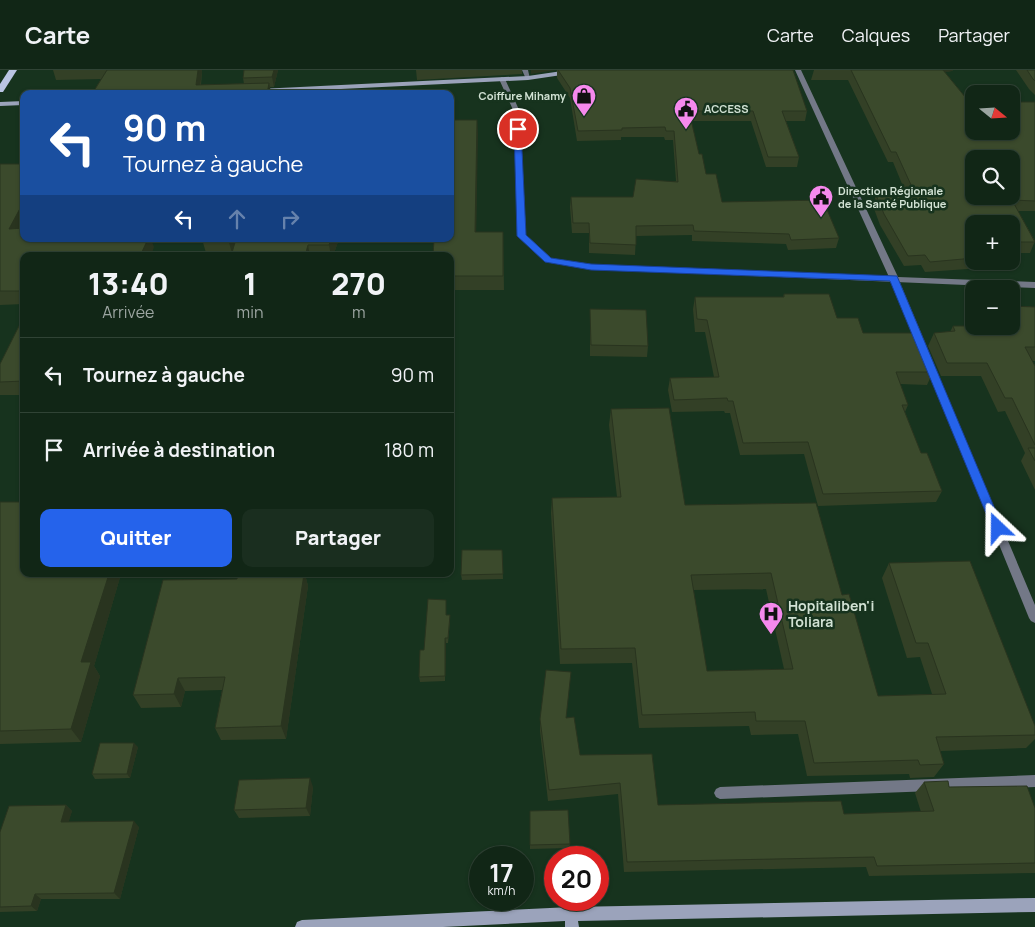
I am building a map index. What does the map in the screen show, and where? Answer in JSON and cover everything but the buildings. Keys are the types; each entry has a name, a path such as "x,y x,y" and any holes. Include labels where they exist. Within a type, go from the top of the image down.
{"main road":[{"path":"1,86 13,70"}],"street":[{"path":"524,70 528,78"},
{"path":"291,90 528,78 582,70"},
{"path":"798,70 894,278 1035,618"},
{"path":"502,79 517,112 522,236 548,260 591,267 1035,285"},
{"path":"0,104 20,103"},
{"path":"720,793 1035,781"},
{"path":"302,927 571,921 1035,905"}],"place":[{"name":"Coiffure Mihamy","path":"584,117"},
{"name":"ACCESS","path":"686,130"},
{"name":"Direction Régionale de la Santé Publique","path":"821,218"},
{"name":"Hopitaliben'i Toliara","path":"771,635"}],"route":[{"path":"518,129 522,236 548,260 591,267 894,278 998,528"}]}
